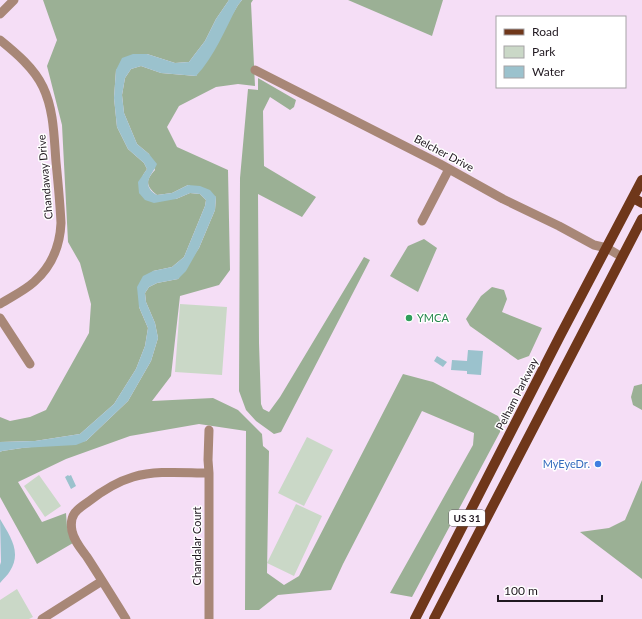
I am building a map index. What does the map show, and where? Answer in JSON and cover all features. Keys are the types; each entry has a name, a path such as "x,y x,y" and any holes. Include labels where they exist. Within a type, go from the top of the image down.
{"main road":[{"name":"Pelham Parkway","path":"416,617 560,336 607,248 637,201 642,180"},
{"name":"US 31","path":"434,619 642,219"},
{"path":"589,283 604,292"},
{"path":"519,417 538,420"},
{"path":"416,617 427,619"}],"street":[{"path":"0,14 14,0"},
{"name":"Chandaway Drive","path":"0,40 15,52 35,74 43,86 48,101 54,132 61,223 61,233 58,244 52,259 46,268 34,282 0,304"},
{"name":"Belcher Drive","path":"254,70 302,93 449,169 503,199 594,245 607,248 622,257"},
{"path":"422,220 449,169"},
{"path":"0,318 30,364"},
{"name":"Chandalar Court","path":"209,430 210,619"},
{"path":"126,619 76,542 73,536 71,523 72,517 77,509 108,488 134,477 146,474 161,473 209,473"},
{"path":"42,619 102,581"}],"green space":[{"path":"180,304 227,307 222,375 175,372"},
{"path":"307,437 333,450 304,506 278,493"},
{"path":"39,475 61,506 45,517 24,486"},
{"path":"296,504 322,516 294,576 267,563"},
{"path":"17,589 33,617 29,619 0,619 0,600"}],"shaded area":[{"path":"43,0 229,0 216,19 205,41 189,62 175,63 147,54 116,70 114,98 117,127 128,149 144,163 147,169 143,175 139,193 176,199 190,193 200,194 206,200 205,206 184,257 172,267 153,271 139,307 148,328 145,346 136,369 114,404 80,434 35,441 0,442 0,417 10,421 30,417 46,410 89,333 91,304 80,263 68,242 62,125 47,66 57,40"},
{"path":"242,0 253,0 251,3 255,86 238,84 216,87 179,106 167,127 177,147 228,170 230,270 219,285 180,296 171,376 152,401 213,398 238,410 262,434 263,446 269,451 267,573 284,585 299,576 403,374 433,382 498,416 501,422 500,432 412,597 390,593 473,445 474,433 422,411 331,590 278,595 259,610 245,610 246,431 199,424 130,436 66,459 18,482 42,522 66,513 67,527 73,543 37,564 0,497 0,452 86,441 128,401 151,361 158,338 155,323 146,302 145,293 149,287 157,283 178,279 199,248 215,210 216,197 188,185 172,193 157,195 151,189 148,180 155,170 149,154 137,144 124,113 122,95 125,78 131,69 141,66 161,73 196,76"},
{"path":"348,0 443,0 432,36"},
{"path":"258,78 296,100 294,107 290,110 270,97 263,111 264,166 316,197 302,217 258,194 259,343 261,404 263,409 269,412 280,397 364,257 370,260 281,432 274,434 256,421 246,410 239,391 240,178 248,89 258,90"},
{"path":"424,239 437,248 418,292 390,276 408,246"},
{"path":"492,287 504,290 507,299 502,312 542,328 529,356 518,360 470,326 466,319 481,296"},
{"path":"642,384 642,410 633,405 631,397 634,386"},
{"path":"642,480 642,579 580,532 609,528 625,520"}],"water":[{"path":"229,0 242,0 209,60 196,76 161,73 141,66 131,69 125,78 122,95 124,113 137,144 149,154 157,164 148,182 148,186 151,190 157,195 172,193 188,185 200,186 210,190 216,197 215,210 199,248 186,271 178,279 157,283 149,287 145,293 146,302 155,323 158,338 151,361 128,401 86,441 76,445 22,448 0,452 0,442 35,441 80,434 114,404 136,369 145,346 148,328 139,307 137,287 143,276 153,271 172,267 184,257 205,206 206,200 200,194 190,193 176,199 154,203 145,200 139,193 138,182 147,169 144,163 128,149 117,127 114,98 116,70 122,58 133,54 147,54 175,63 189,62 205,41 216,19"},
{"path":"468,350 483,351 481,375 467,374 467,371 451,370 452,360 467,361"},
{"path":"437,356 447,362 443,367 434,361"},
{"path":"71,475 76,486 71,489 65,477"},
{"path":"0,519 11,538 15,551 15,557 10,571 0,583 1,562"}],"place":[{"name":"YMCA","path":"409,318"},
{"name":"MyEyeDr.","path":"598,464"}]}
